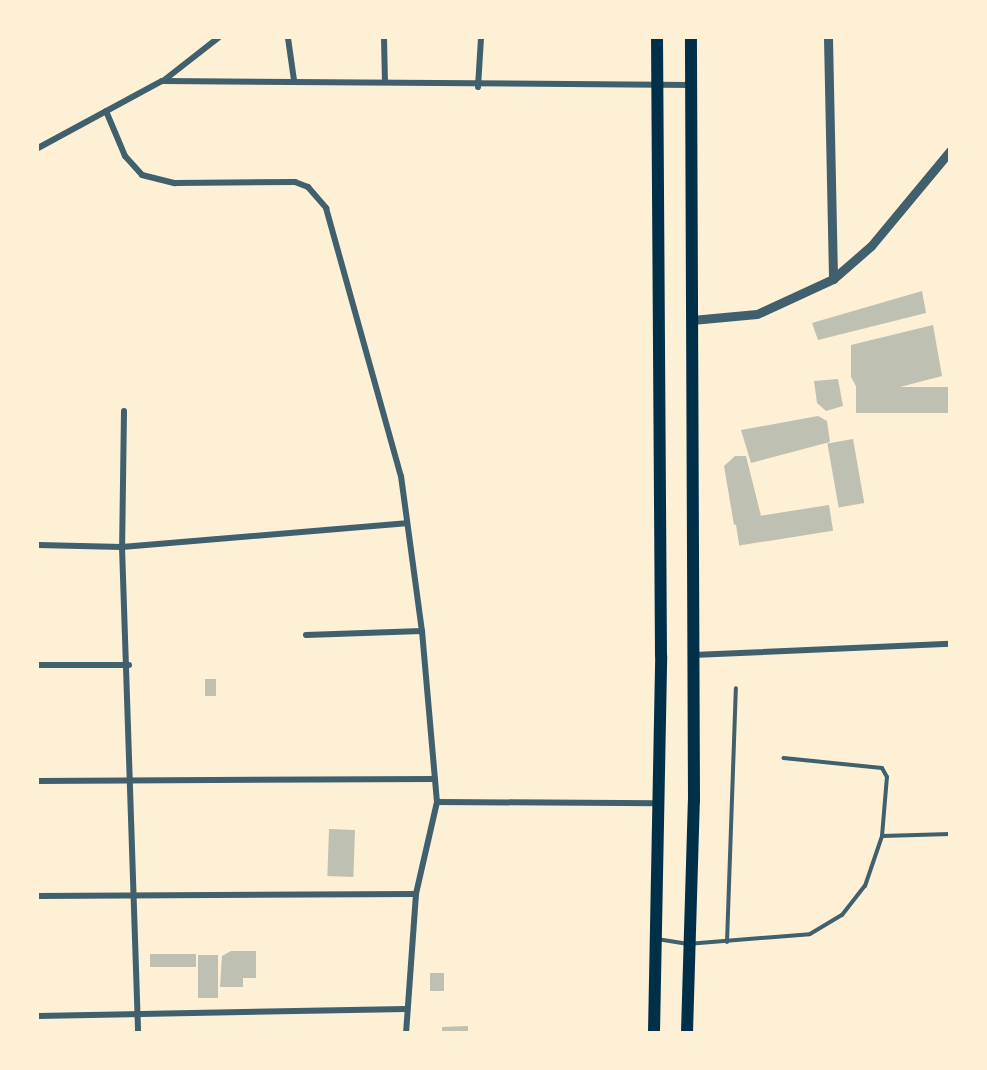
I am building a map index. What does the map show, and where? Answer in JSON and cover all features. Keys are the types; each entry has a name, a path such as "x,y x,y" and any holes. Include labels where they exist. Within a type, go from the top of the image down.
{"main road":[{"path":"654,1032 658,803 657,38"},
{"path":"687,1032 687,944 694,801 689,655 692,320 691,38"}],"street":[{"path":"38,148 162,81 218,38"},
{"path":"288,38 294,80"},
{"path":"384,38 385,81"},
{"path":"478,87 481,38"},
{"path":"828,38 833,279"},
{"path":"162,81 385,81 478,87 691,85"},
{"path":"106,111 125,156 142,175 175,183 270,180 308,187 326,208 401,476 422,631 437,802 416,894 406,1032"},
{"path":"692,320 757,314 833,279 871,246 950,151"},
{"path":"124,411 122,547 129,665 132,785 131,894 138,1032"},
{"path":"38,545 122,547 406,523"},
{"path":"306,635 422,631"},
{"path":"689,655 950,644"},
{"path":"38,665 129,665"},
{"path":"38,781 132,785 435,778"},
{"path":"437,802 658,803"},
{"path":"38,896 416,894"},
{"path":"38,1016 406,1009"}],"lane":[{"path":"727,942 736,688"},
{"path":"656,939 687,944 810,933 842,915 865,886 882,836 887,777 882,768 784,758"},
{"path":"882,836 950,834"}],"building":[{"path":"922,291 926,313 818,340 812,323"},
{"path":"933,325 942,376 862,397 851,377 851,345"},
{"path":"838,379 843,406 826,411 817,403 814,381"},
{"path":"856,387 950,387 950,413 856,413"},
{"path":"818,416 827,421 830,442 751,463 741,430"},
{"path":"853,439 864,503 839,508 827,444"},
{"path":"735,456 746,456 761,516 734,525 724,466"},
{"path":"829,505 833,531 739,546 735,520"},
{"path":"205,679 216,679 216,696 205,696"},
{"path":"329,829 355,830 353,877 327,876"},
{"path":"231,951 256,951 256,978 243,978 243,987 220,987 222,956"},
{"path":"150,954 196,954 196,967 150,967"},
{"path":"198,955 218,955 218,998 198,998"},
{"path":"430,973 444,973 444,991 430,991"},
{"path":"468,1026 468,1032 442,1032 442,1027"}]}
